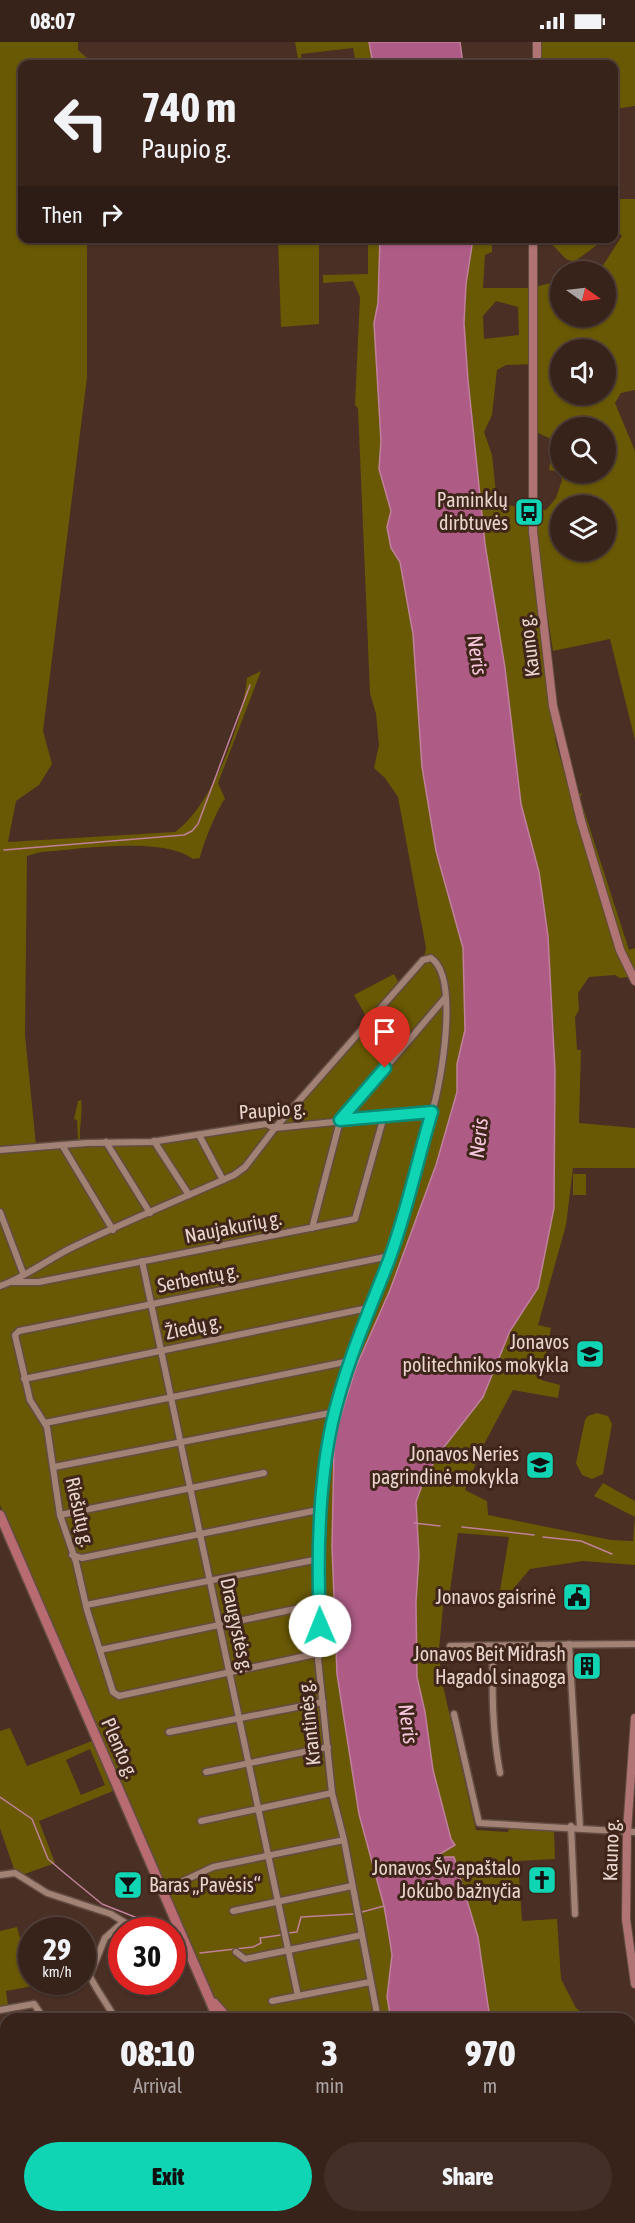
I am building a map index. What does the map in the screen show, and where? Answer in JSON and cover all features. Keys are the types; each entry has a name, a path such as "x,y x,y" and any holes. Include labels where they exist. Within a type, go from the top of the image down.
{"highway":[{"name":"Plento g.","path":"0,1515 215,2013"},
{"path":"207,1995 223,2013"}],"main road":[{"path":"537,42 537,60"},
{"name":"Kauno g.","path":"533,243 533,532 553,706 581,821 621,950 635,981"},
{"name":"Kauno g.","path":"635,1718 626,1919 635,1984"}],"street":[{"path":"0,1286 113,1230 223,1180 245,1167 275,1128 423,960 431,958 437,963 445,998 446,1036 442,1074 432,1112"},
{"path":"312,1228 340,1120 445,998"},
{"name":"Paupio g.","path":"0,1150 153,1141 266,1124 275,1128 432,1112"},
{"name":"Krantinės g.","path":"377,2013 333,1793 320,1653 319,1559 326,1459 335,1412 368,1308 390,1256 432,1112"},
{"name":"Naujakurių g.","path":"12,1282 39,1282 355,1219 384,1116"},
{"path":"199,1135 223,1180"},
{"path":"153,1141 189,1195"},
{"path":"106,1142 150,1213"},
{"path":"62,1145 113,1230"},
{"path":"0,1212 23,1273"},
{"name":"Serbentų g.","path":"15,1335 19,1331 390,1256"},
{"name":"Draugystės g.","path":"142,1261 153,1304 298,1996"},
{"name":"Žiedų g.","path":"24,1379 368,1308"},
{"name":"Riešutų g.","path":"15,1335 30,1400 45,1423 50,1439 60,1515 113,1692 119,1696 229,1671"},
{"path":"45,1423 350,1361"},
{"path":"54,1467 335,1412"},
{"path":"60,1515 264,1473"},
{"path":"72,1555 82,1558 323,1509"},
{"path":"86,1605 319,1559"},
{"path":"100,1650 319,1604"},
{"path":"569,1644 580,1827"},
{"path":"450,1646 635,1644"},
{"path":"493,1646 492,1707 500,1773"},
{"path":"229,1671 320,1653"},
{"path":"169,1732 323,1702"},
{"path":"454,1714 479,1823 571,1826 631,1832"},
{"path":"206,1772 328,1747"},
{"path":"201,1821 333,1793"},
{"path":"571,1826 575,1914"},
{"path":"162,1891 213,1868 344,1840"},
{"path":"0,1875 15,1873 47,1893 100,1909 114,1917"},
{"path":"233,1911 352,1886"},
{"path":"236,1953 245,1959 362,1935"},
{"path":"108,1938 99,1948 90,1978 112,2013"},
{"path":"186,1957 190,1955"},
{"path":"272,2001 370,1982"},
{"path":"0,2010 37,2005 41,2013"}],"shaded area":[{"path":"0,42 78,42 78,50 87,58 87,60 18,60 18,243 87,243 87,377 43,731 52,764 39,785 16,801 8,842 175,832 189,820 213,783 232,739 247,678 261,671 218,783 225,799 218,810 200,858 193,859 179,852 142,846 41,852 27,856 25,1035 36,1145 78,1141 77,1120 74,1119 78,1101 81,1100 80,1141 136,1140 277,1121 368,1020 354,995 394,974 399,983 424,957 426,948 398,797 385,778 374,768 379,745 376,714 370,693 358,408 355,405 360,297 353,281 323,283 323,275 368,274 368,243 380,243 378,303 374,323 381,441 379,469 391,511 387,527 391,548 400,562 413,634 422,767 436,851 463,948 465,1030 457,1064 457,1092 436,1165 390,1290 356,1367 338,1425 334,1449 332,1546 337,1674 359,1814 384,1906 389,1935 392,1955 387,1997 390,2013 227,2013 217,2002 186,1937 186,1917 176,1917 0,1505"},
{"path":"295,42 369,42 372,60 355,60 353,48 301,54 302,60 298,60"},
{"path":"542,42 635,42 635,106 618,108 618,60 541,60"},
{"path":"618,199 635,199 635,390 621,393 616,401 616,339 550,339 550,405 616,405 635,451 635,740 610,639 553,651 541,575 533,576 556,743 613,944 629,977 620,978 615,975 589,977 578,993 579,1010 575,1017 577,1050 581,1050 579,1123 635,1128 635,1168 573,1168 566,1225 538,1325 551,1328 541,1380 560,1385 558,1398 513,1390 483,1446 465,1490 487,1501 488,1515 611,1540 633,1541 635,1517 635,1565 583,1561 530,1569 497,1608 509,1537 458,1533 450,1591 444,1597 439,1649 441,1677 476,1830 508,1832 509,1828 554,1830 555,1859 518,1861 522,1921 557,1919 561,1979 580,2013 489,2013 467,1897 454,1857 434,1858 451,1839 433,1770 425,1712 417,1677 416,1602 419,1556 416,1502 425,1477 441,1451 483,1397 510,1331 526,1308 555,1071 548,936 539,872 521,804 505,668 485,544 468,380 464,323 466,284 472,243 492,243 492,252 485,255 483,288 529,288 550,283 550,327 616,327 616,261 606,261 622,236 618,232","holes":["496,301 518,307 519,335 484,339 483,316"]},
{"path":"278,243 319,243 319,324 281,327"},
{"path":"551,243 600,243 575,261 566,259"},
{"path":"582,793 580,798 629,950 635,948 635,972 623,945 577,795"},
{"path":"573,1174 586,1174 586,1195 573,1195"},
{"path":"597,1413 608,1416 612,1424 603,1474 592,1479 582,1475 576,1463 585,1420 588,1416"},
{"path":"603,1483 635,1501 635,1517 594,1496"},
{"path":"10,1728 27,1766 92,1741 113,1791 39,1821 55,1863 22,1875 15,1872 0,1828 0,1731","holes":["90,1749 105,1785 81,1795 66,1760"]},
{"path":"17,1927 18,1931 18,1989 6,1991 8,2006 0,2007 0,1931"}],"water":[{"path":"369,42 460,42 462,60 372,60"},
{"name":"Neris","path":"380,243 472,243 466,284 464,323 485,544 505,668 521,804 539,872 548,936 555,1071 554,1208 538,1288 510,1331 483,1397 441,1451 425,1477 416,1502 419,1556 416,1602 417,1677 425,1712 433,1770 451,1839 455,1845 435,1857 454,1857 478,1937 489,2013 390,2013 387,1997 392,1955 389,1935 384,1906 359,1814 337,1674 332,1546 334,1449 338,1425 356,1367 390,1290 436,1165 457,1092 457,1064 465,1030 463,948 436,851 422,767 413,634 400,562 391,548 387,527 391,511 379,469 381,441 374,323 378,303"}],"waterway":[{"path":"4,850 184,835 192,831 198,824 250,685"},
{"path":"414,1523 440,1526"},
{"path":"462,1527 534,1535"},
{"path":"543,1537 581,1541 612,1554"},
{"path":"0,1797 32,1819 48,1859 102,1904 135,1917"},
{"path":"362,1912 384,1906"},
{"path":"288,1933 297,1932 301,1917 353,1914"},
{"path":"200,1953 253,1947 261,1943 260,1938 281,1935"}],"place":[{"name":"Paminklų dirbtuvės","path":"529,512"},
{"name":"Jonavos politechnikos mokykla","path":"590,1354"},
{"name":"Jonavos Neries pagrindinė mokykla","path":"540,1465"},
{"name":"Jonavos gaisrinė","path":"577,1597"},
{"name":"Jonavos Beit Midrash Hagadol sinagoga","path":"587,1666"},
{"name":"Jonavos Šv. apaštalo Jokūbo bažnyčia","path":"542,1880"},
{"name":"Baras „Pavėsis“","path":"128,1885"}],"route":[{"path":"320,1626 319,1559 326,1459 332,1423 368,1308 389,1259 432,1112 340,1120 385,1068"}]}
